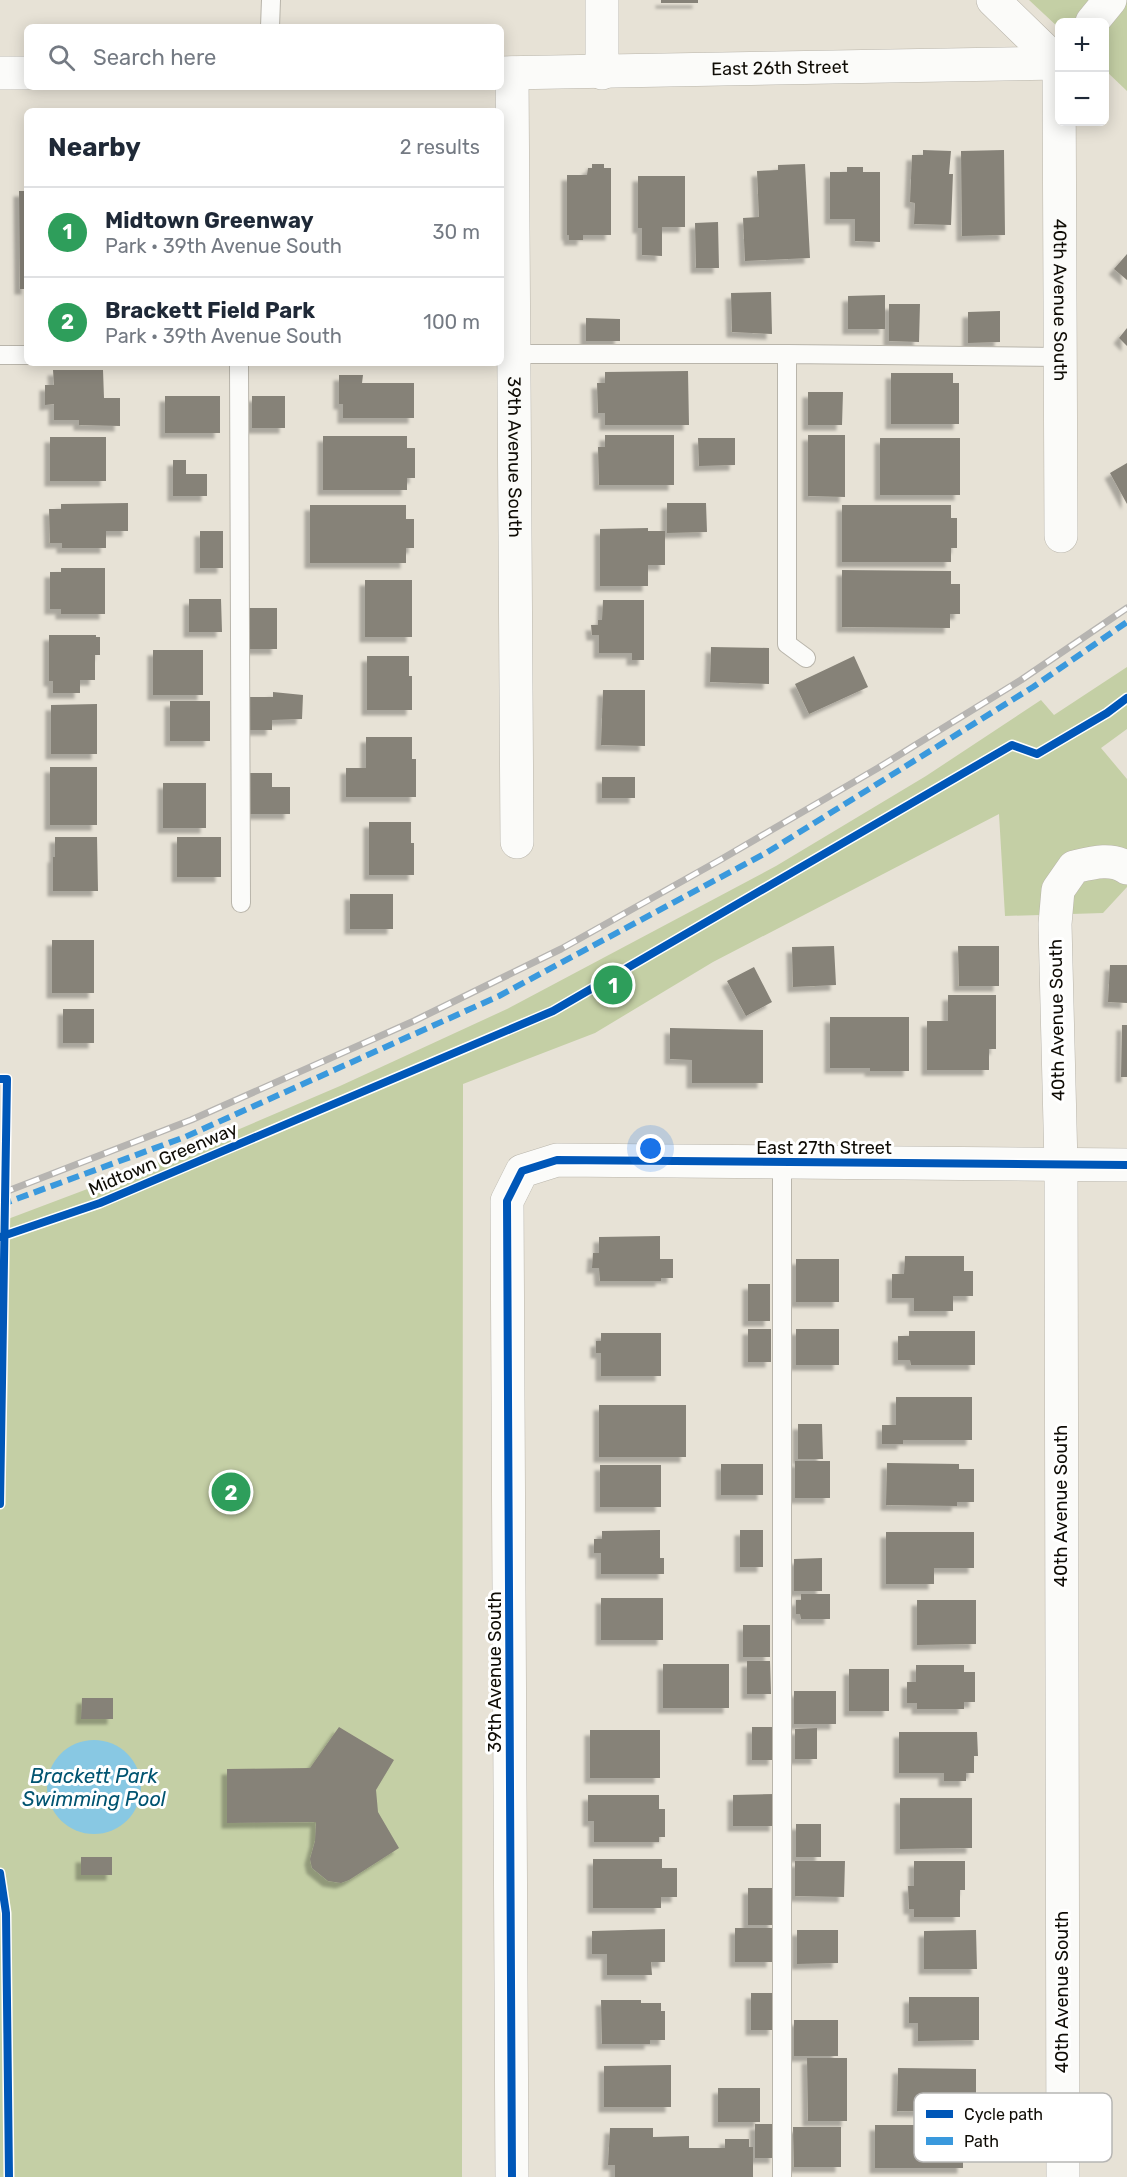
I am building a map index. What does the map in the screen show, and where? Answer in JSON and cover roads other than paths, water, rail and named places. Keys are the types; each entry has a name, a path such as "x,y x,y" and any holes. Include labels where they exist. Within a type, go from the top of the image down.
{"street":[{"path":"602,73 603,0"},
{"path":"993,0 1055,59"},
{"path":"1095,18 1110,0"},
{"name":"East 26th Street","path":"506,74 1055,63"},
{"name":"40th Avenue South","path":"1059,72 1060,536"},
{"path":"0,73 24,73"},
{"name":"39th Avenue South","path":"506,74 507,354 517,842"},
{"name":"40th Avenue South","path":"1063,2093 1060,1165 1054,924 1058,891 1074,867 1113,865"},
{"name":"East 27th Street","path":"522,1171 557,1160 1127,1165"},
{"name":"39th Avenue South","path":"512,2177 507,1201 522,1171"},
{"name":"40th Avenue South","path":"1063,2162 1063,2177"}],"lane":[{"path":"270,24 271,0"},
{"path":"507,354 1059,357"},
{"path":"787,354 788,644 806,658"},
{"path":"0,355 24,355"},
{"path":"239,366 241,903"},
{"path":"782,1163 782,2177"}],"water":[{"name":"Brackett Park Swimming Pool","path":"94,1740 112,1744 127,1754 137,1769 141,1787 137,1805 127,1820 112,1830 94,1834 76,1830 61,1820 51,1805 47,1787 51,1769 61,1754 76,1744"}],"railway":[{"path":"0,1194 191,1120 414,1021 561,949 878,768 1021,680 1127,608"}],"place":[{"name":"Midtown Greenway","path":"613,985"},
{"name":"Brackett Field Park","path":"231,1492"}]}
